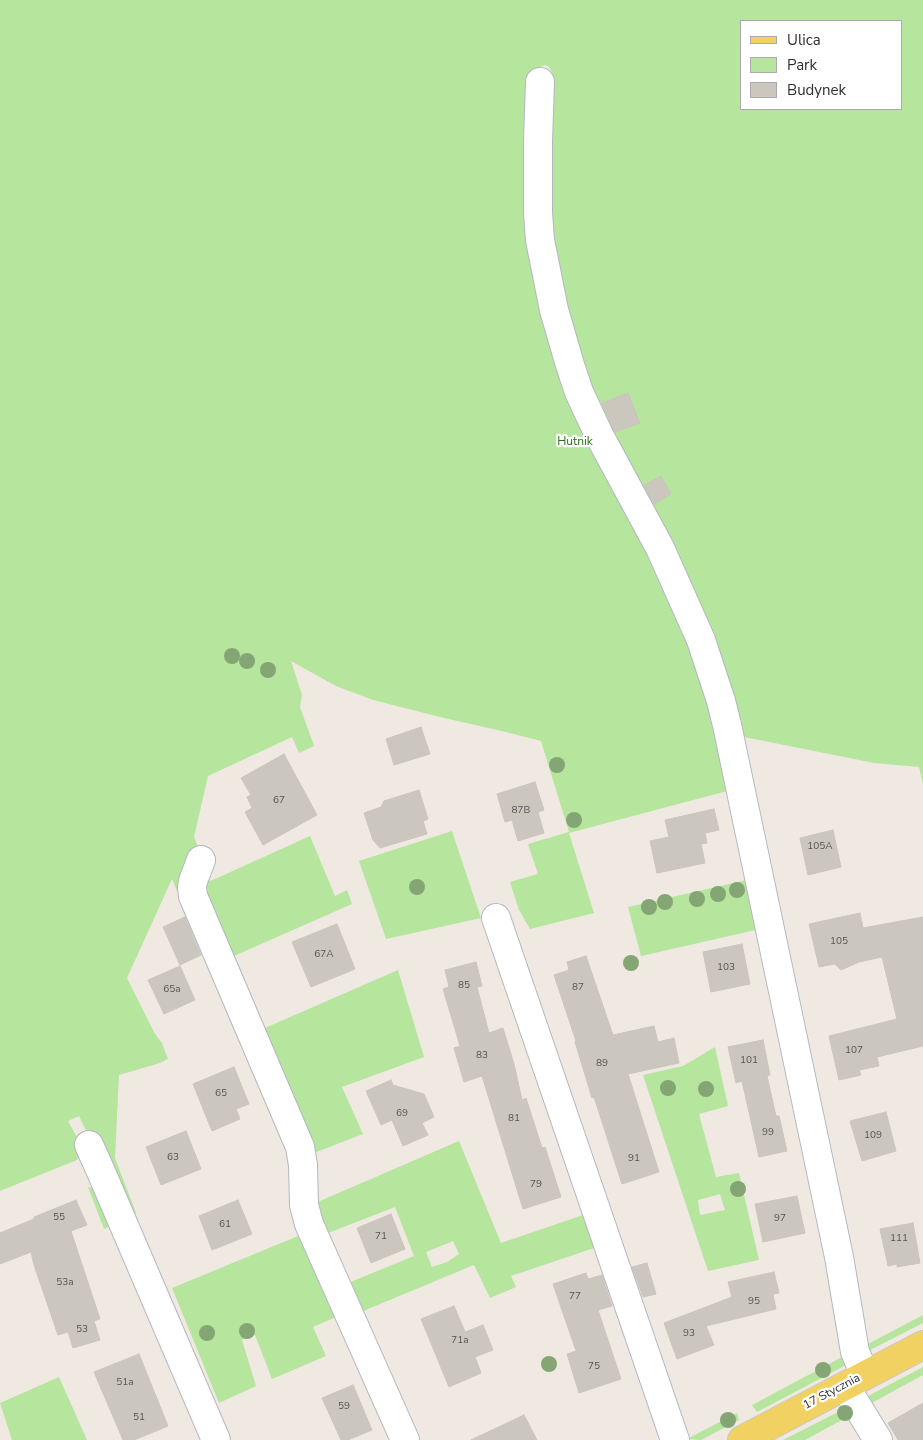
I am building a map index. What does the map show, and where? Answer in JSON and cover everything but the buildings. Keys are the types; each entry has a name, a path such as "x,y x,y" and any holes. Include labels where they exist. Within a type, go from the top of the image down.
{"main road":[{"name":"17 Stycznia","path":"742,1440 923,1345"}],"street":[{"path":"540,82 538,141 540,240 554,310 579,392 599,435 664,556 701,640 721,701 838,1257 855,1352 855,1380 878,1440"},
{"path":"201,860 193,881 193,896 300,1147 303,1166 304,1205 309,1224 405,1440"},
{"path":"496,918 675,1440"},
{"path":"89,1145 216,1440"}],"green space":[{"name":"Hutnik","path":"0,0 923,0 923,784 919,767 874,763 739,736 731,790 569,833 594,913 530,929 519,910 510,882 538,874 528,844 569,832 541,741 373,700 336,686 291,661 302,695 300,707 314,746 299,753 292,737 208,776 194,837 198,847 206,958 172,879 127,978 155,1034 162,1043 168,1059 119,1075 115,1158 136,1213 134,1213 106,1171 79,1116 68,1121 83,1148 77,1160 0,1191","holes":["545,65 549,67 553,75 554,90 551,103 535,73 540,67"]},
{"path":"452,831 481,918 386,939 359,861"},
{"path":"310,836 335,896 347,890 352,904 234,956 239,968 233,969 200,884"},
{"path":"751,879 760,929 641,956 628,907"},
{"path":"398,970 424,1057 342,1087 363,1134 314,1153 260,1024 264,1024 265,1028"},
{"path":"715,1047 728,1106 699,1114 716,1177 739,1173 759,1260 708,1271 643,1075 683,1066","holes":["720,1194 725,1210 700,1215 698,1200"]},
{"path":"459,1141 501,1243 586,1214 597,1247 511,1276 516,1287 490,1298 474,1265 356,1314 343,1285 414,1256 395,1207 323,1235 313,1204","holes":["453,1241 459,1254 447,1262 432,1267 426,1252"]},
{"path":"88,1187 100,1190 118,1223 104,1229"},
{"path":"303,1234 338,1316 313,1327 326,1356 272,1379 255,1335 242,1340 256,1386 219,1403 172,1288"},
{"path":"923,1315 923,1323 870,1350 866,1345"},
{"path":"846,1355 846,1365 757,1412 752,1405"},
{"path":"923,1367 923,1375 868,1405 866,1400 868,1396"},
{"path":"59,1377 87,1440 12,1440 0,1403"},
{"path":"850,1406 853,1414 805,1440 783,1440"},
{"path":"737,1413 739,1420 701,1440 687,1439"}]}
